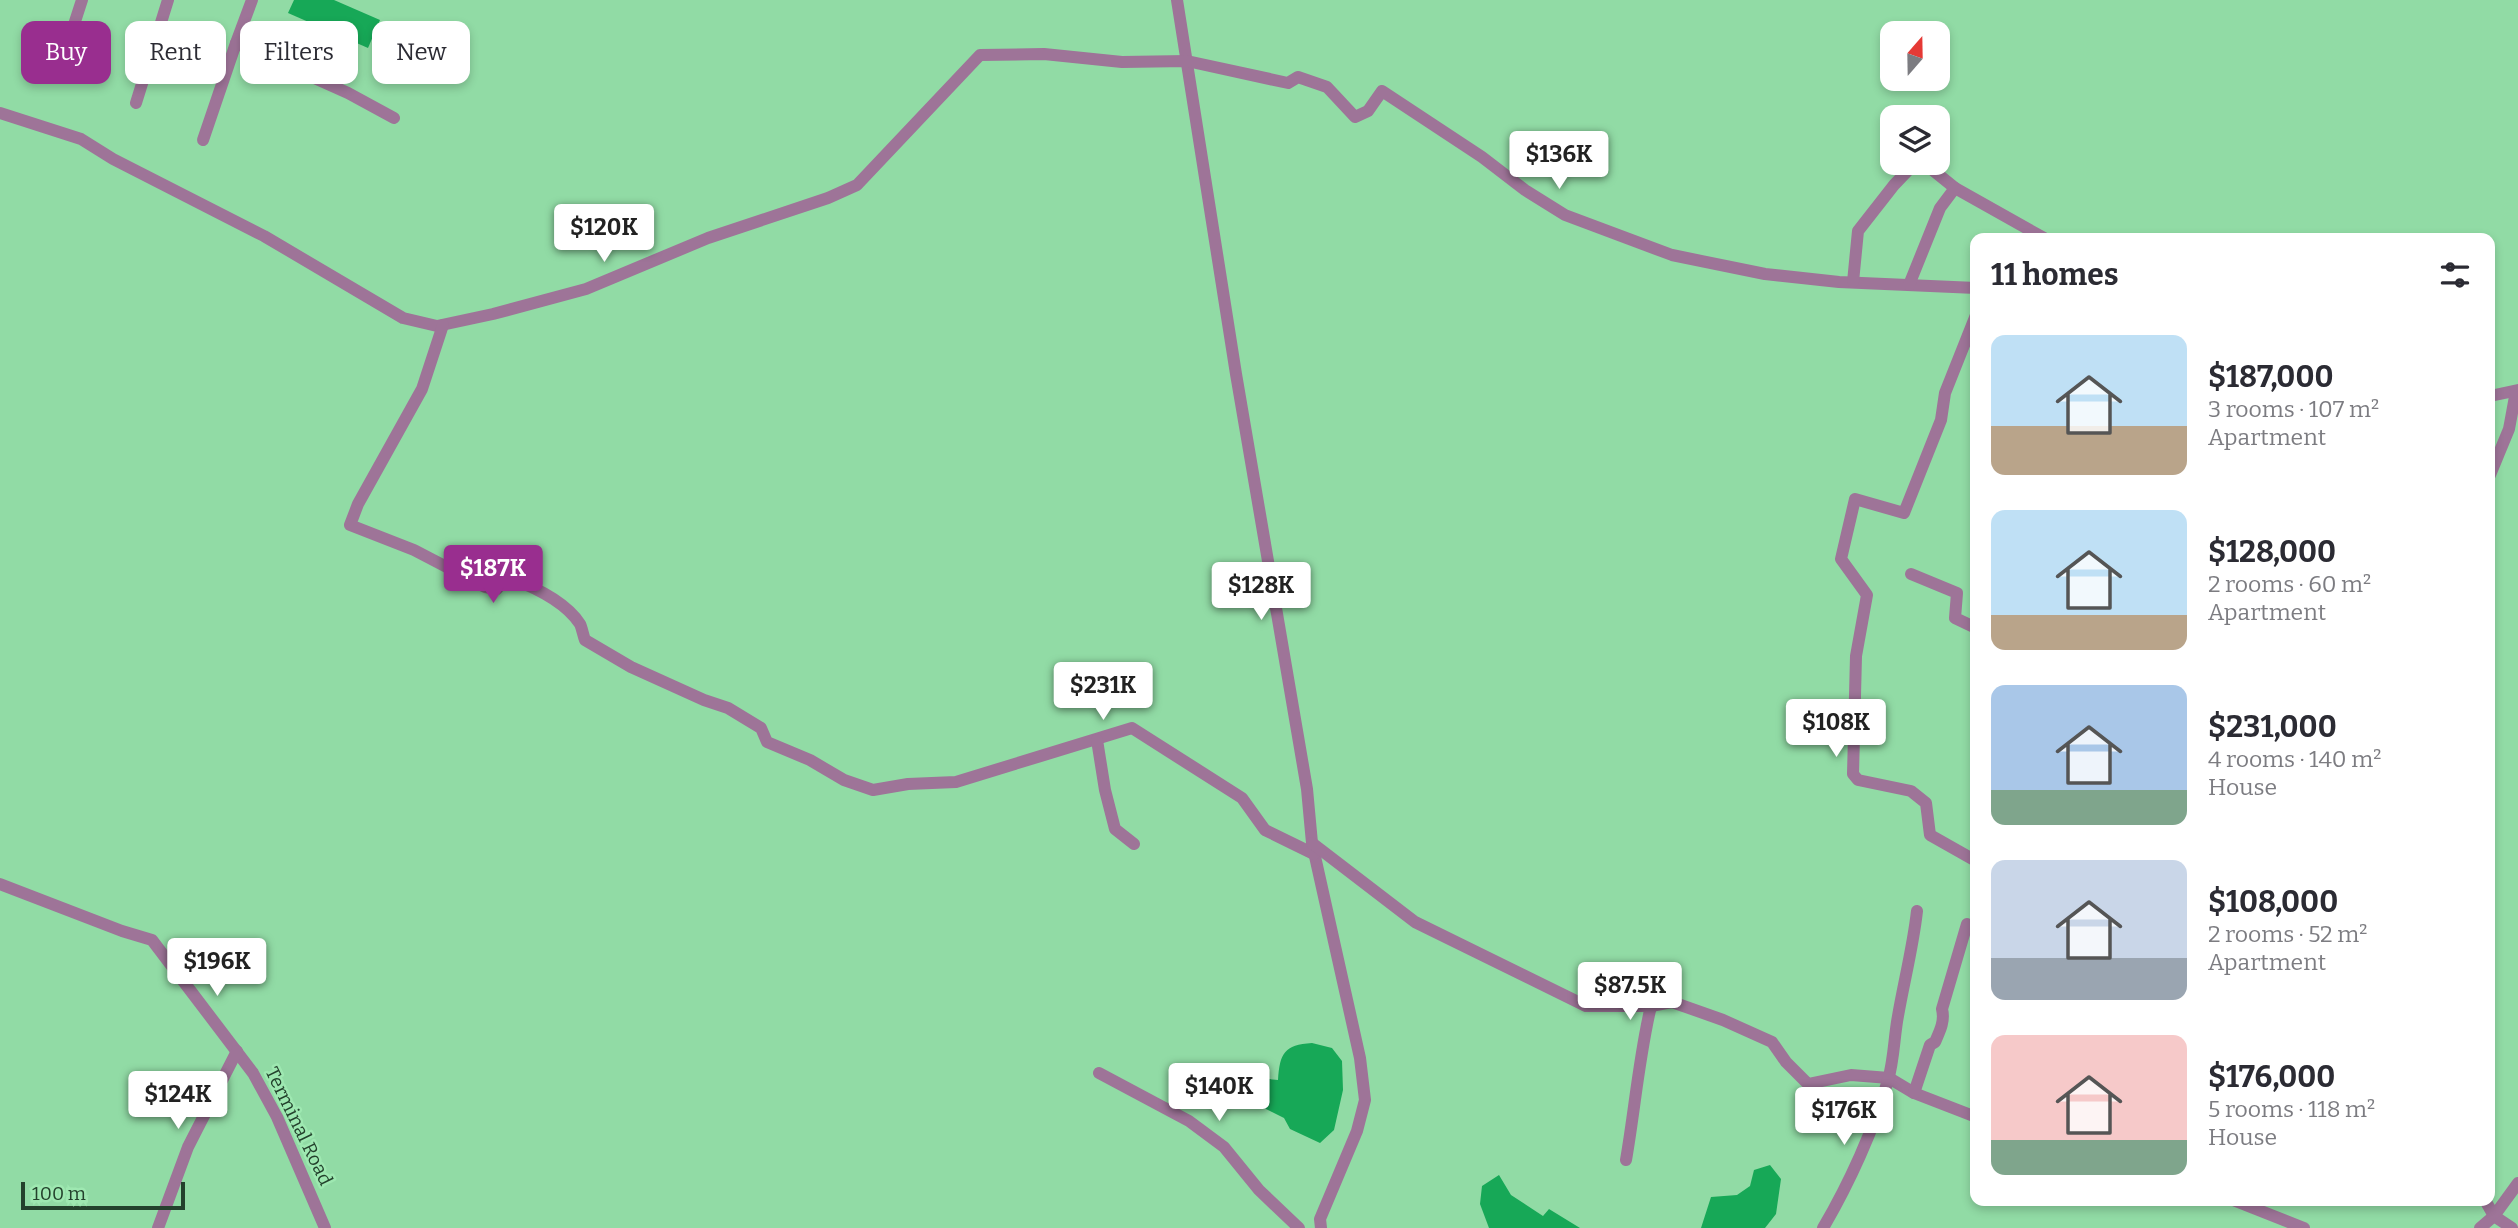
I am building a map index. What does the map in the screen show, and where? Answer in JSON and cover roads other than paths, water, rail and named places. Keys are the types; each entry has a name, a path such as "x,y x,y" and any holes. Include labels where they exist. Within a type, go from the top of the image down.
{"street":[{"path":"75,21 82,0"},
{"path":"136,103 168,0"},
{"path":"203,139 252,0"},
{"path":"1177,0 1236,374 1307,789 1313,848 1360,1058 1365,1100 1357,1131 1320,1219 1321,1228"},
{"path":"236,43 348,93 394,117"},
{"path":"0,113 81,139 113,159 264,236 403,318 437,326 586,289 708,238 828,198 856,185 980,55 1044,54 1122,62 1187,61 1288,83 1298,76 1327,87 1355,117 1368,111 1382,91 1482,157 1525,190 1576,219 1672,255 1765,274 1853,282 1970,288"},
{"path":"1853,282 1858,231 1904,175"},
{"path":"1939,175 1955,188 2035,233"},
{"path":"1909,285 1940,208 1955,188"},
{"path":"443,325 422,389 358,504 350,525 414,550 485,587 497,589 508,577 531,586 564,608 580,624 585,640 631,667 728,708 761,728 767,741 810,760 844,780 873,790 908,784 956,782 1132,729 1242,799 1265,830 1313,848 1415,922 1586,1006 1651,1006 1672,1002 1723,1020 1772,1042 1786,1062 1808,1084 1851,1075 1889,1078 1914,1093 1970,1114"},
{"path":"1970,330 1945,393 1941,420 1904,513 1856,499 1841,559 1867,595 1856,656 1853,774 1858,780 1911,791 1926,803 1930,835 1970,858"},
{"path":"2495,395 2517,390 2509,429 2495,463"},
{"path":"1910,574 1957,593 1955,618 1970,625"},
{"path":"1097,740 1115,829 1134,845"},
{"name":"Terminal Road","path":"0,884 152,940 253,1073 277,1117 325,1228"},
{"path":"1823,1228 1834,1210 1875,1118 1889,1078 1917,911"},
{"path":"1914,1093 1930,1045 1935,1042 1941,1030 1944,1016 1942,1009 1967,924"},
{"path":"1626,1160 1637,1094 1641,1048 1651,1006"},
{"path":"158,1228 188,1147 237,1051"},
{"path":"1099,1073 1189,1121 1224,1147 1259,1190 1299,1228"},
{"path":"2480,1228 2494,1216 2518,1183"},
{"path":"2248,1206 2304,1228"},
{"path":"2488,1206 2494,1216 2512,1228"}]}
